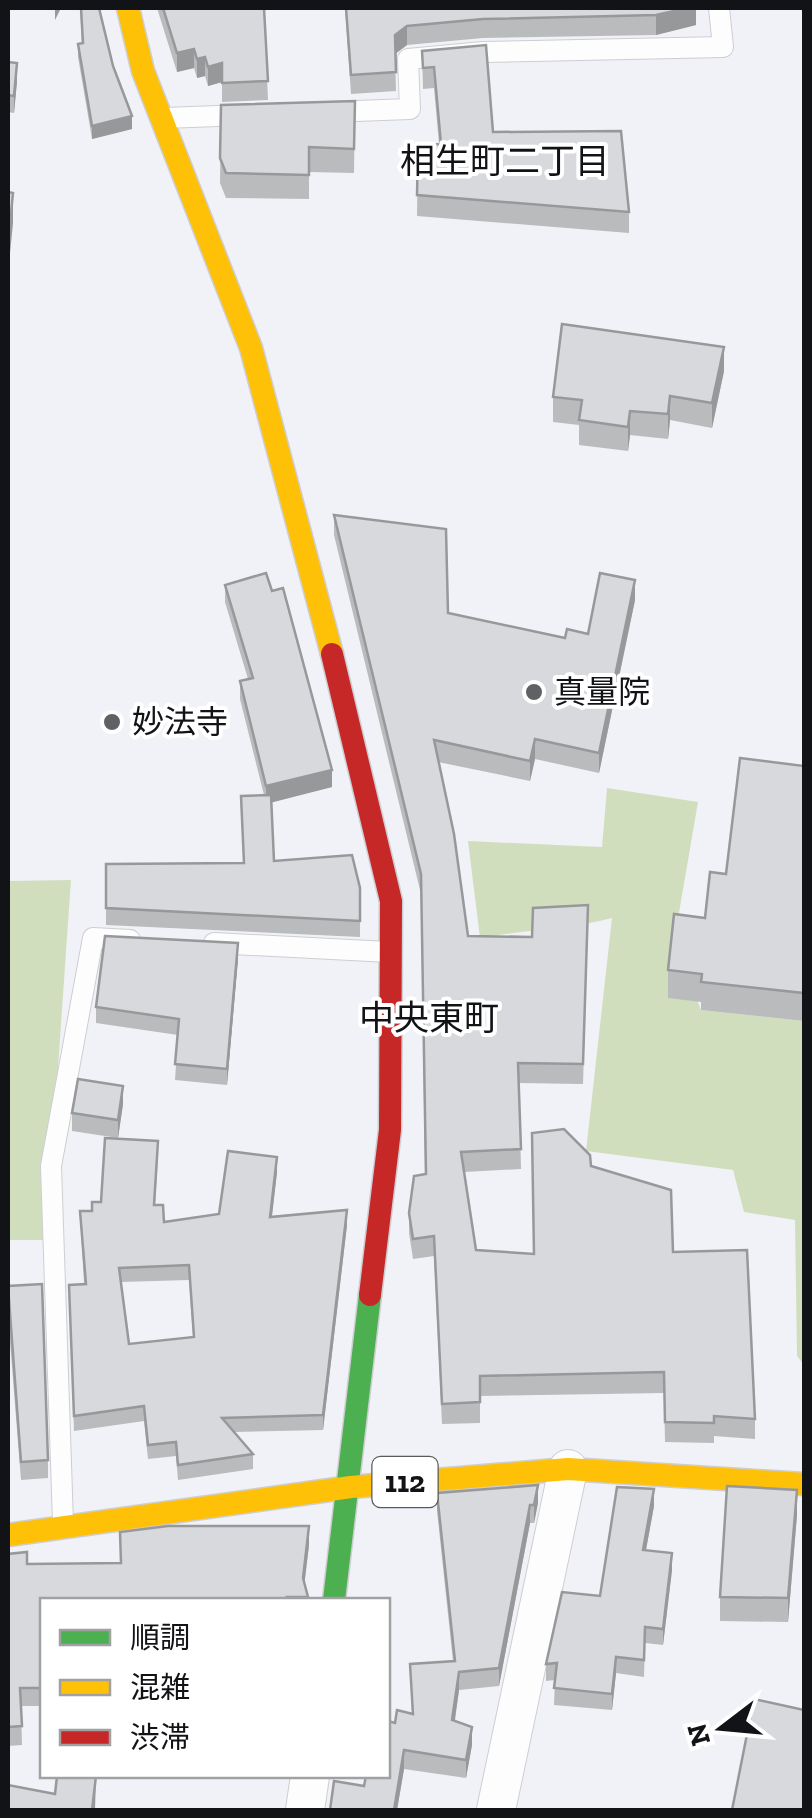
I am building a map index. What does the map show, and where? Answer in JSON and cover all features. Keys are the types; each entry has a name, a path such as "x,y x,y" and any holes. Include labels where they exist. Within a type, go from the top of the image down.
{"main road":[{"path":"128,8 143,71 256,366 362,768 391,901 390,1130 334,1598"},
{"name":"112","path":"8,1535 350,1487 568,1469 804,1484"}],"street":[{"path":"496,1810 568,1469"},
{"path":"305,1810 310,1778"}],"lane":[{"path":"314,112 410,109 408,59 483,52 723,46 720,8"},
{"path":"162,118 276,114"},
{"path":"63,1525 51,1166 93,938 152,940"},
{"path":"192,942 391,952"}],"green space":[{"path":"607,788 698,802 674,942 701,1010 804,1021 804,1365 797,1356 795,1220 744,1212 733,1170 586,1151 612,918 480,938 468,841 602,847"},
{"path":"71,880 46,1240 8,1240 8,881"}],"building":[{"path":"81,8 99,8 113,66 132,116 92,126 78,44 83,43"},
{"path":"163,8 264,8 268,81 222,83 222,63 208,67 205,57 197,59 194,49 177,53"},
{"path":"346,8 688,8 656,15 483,19 407,26 395,35 396,72 351,75"},
{"path":"486,45 493,132 621,131 629,212 417,195 418,145 441,144 434,67 423,68 422,51"},
{"path":"8,62 17,63 14,96 8,95"},
{"path":"355,101 354,149 309,147 309,175 226,173 220,158 221,105"},
{"path":"8,192 13,193 8,244"},
{"path":"562,324 724,347 712,403 670,396 668,414 630,411 628,427 579,420 582,400 553,397"},
{"path":"334,515 446,529 448,613 565,638 567,629 588,634 600,573 635,580 599,753 535,739 530,761 434,740 454,834 468,936 532,937 533,908 588,905 583,1064 518,1063 521,1149 461,1152 476,1250 534,1254 532,1133 564,1129 590,1155 591,1166 671,1190 673,1252 747,1250 755,1419 714,1416 714,1423 665,1422 664,1372 480,1376 480,1402 442,1404 434,1236 413,1239 409,1213 414,1176 426,1174 421,874"},
{"path":"266,573 272,591 283,588 332,770 266,786 240,681 253,678 225,585"},
{"path":"740,758 804,766 804,993 701,982 702,974 668,970 674,914 705,918 710,872 726,874"},
{"path":"271,795 274,861 352,855 360,888 360,921 106,908 106,864 244,863 241,796"},
{"path":"105,936 238,943 227,1069 175,1064 179,1019 96,1007"},
{"path":"78,1079 123,1086 118,1120 72,1113"},
{"path":"105,1138 158,1141 154,1205 163,1205 164,1222 219,1214 228,1151 277,1157 270,1217 347,1210 323,1415 222,1418 253,1454 178,1465 176,1442 148,1445 144,1406 74,1416 69,1285 86,1284 80,1211 92,1211 92,1202 101,1202","holes":["189,1265 194,1337 129,1344 119,1268"]},
{"path":"42,1284 48,1460 21,1462 8,1286"},
{"path":"538,1485 534,1505 530,1505 499,1668 459,1672 452,1720 472,1727 466,1760 404,1750 394,1810 330,1810 334,1781 364,1786 366,1778 390,1778 390,1722 395,1723 397,1710 413,1714 410,1664 455,1661 437,1493"},
{"path":"727,1486 797,1490 788,1598 720,1597"},
{"path":"617,1487 654,1489 643,1550 672,1553 663,1629 645,1627 644,1660 616,1657 612,1694 554,1688 557,1663 546,1664 562,1592 600,1596"},
{"path":"168,1526 309,1526 303,1578 308,1597 40,1598 40,1688 20,1688 22,1726 8,1727 8,1554 27,1552 27,1564 121,1563 120,1532"},
{"path":"754,1699 804,1710 804,1810 732,1810"},
{"path":"57,1778 96,1778 92,1810 8,1810 8,1785 55,1794"}],"traffic: fast":[{"path":"334,1598 370,1295"}],"traffic: slow":[{"path":"128,8 143,71 251,348 332,654"},
{"path":"8,1535 351,1487 568,1469 804,1484"}],"traffic: jam":[{"path":"332,654 391,901 390,1130 370,1295"}],"place":[{"name":"真量院","path":"534,692"},
{"name":"妙法寺","path":"112,722"}],"district":[{"name":"相生町二丁目","path":"505,161"},
{"name":"中央東町","path":"429,1018"}]}
